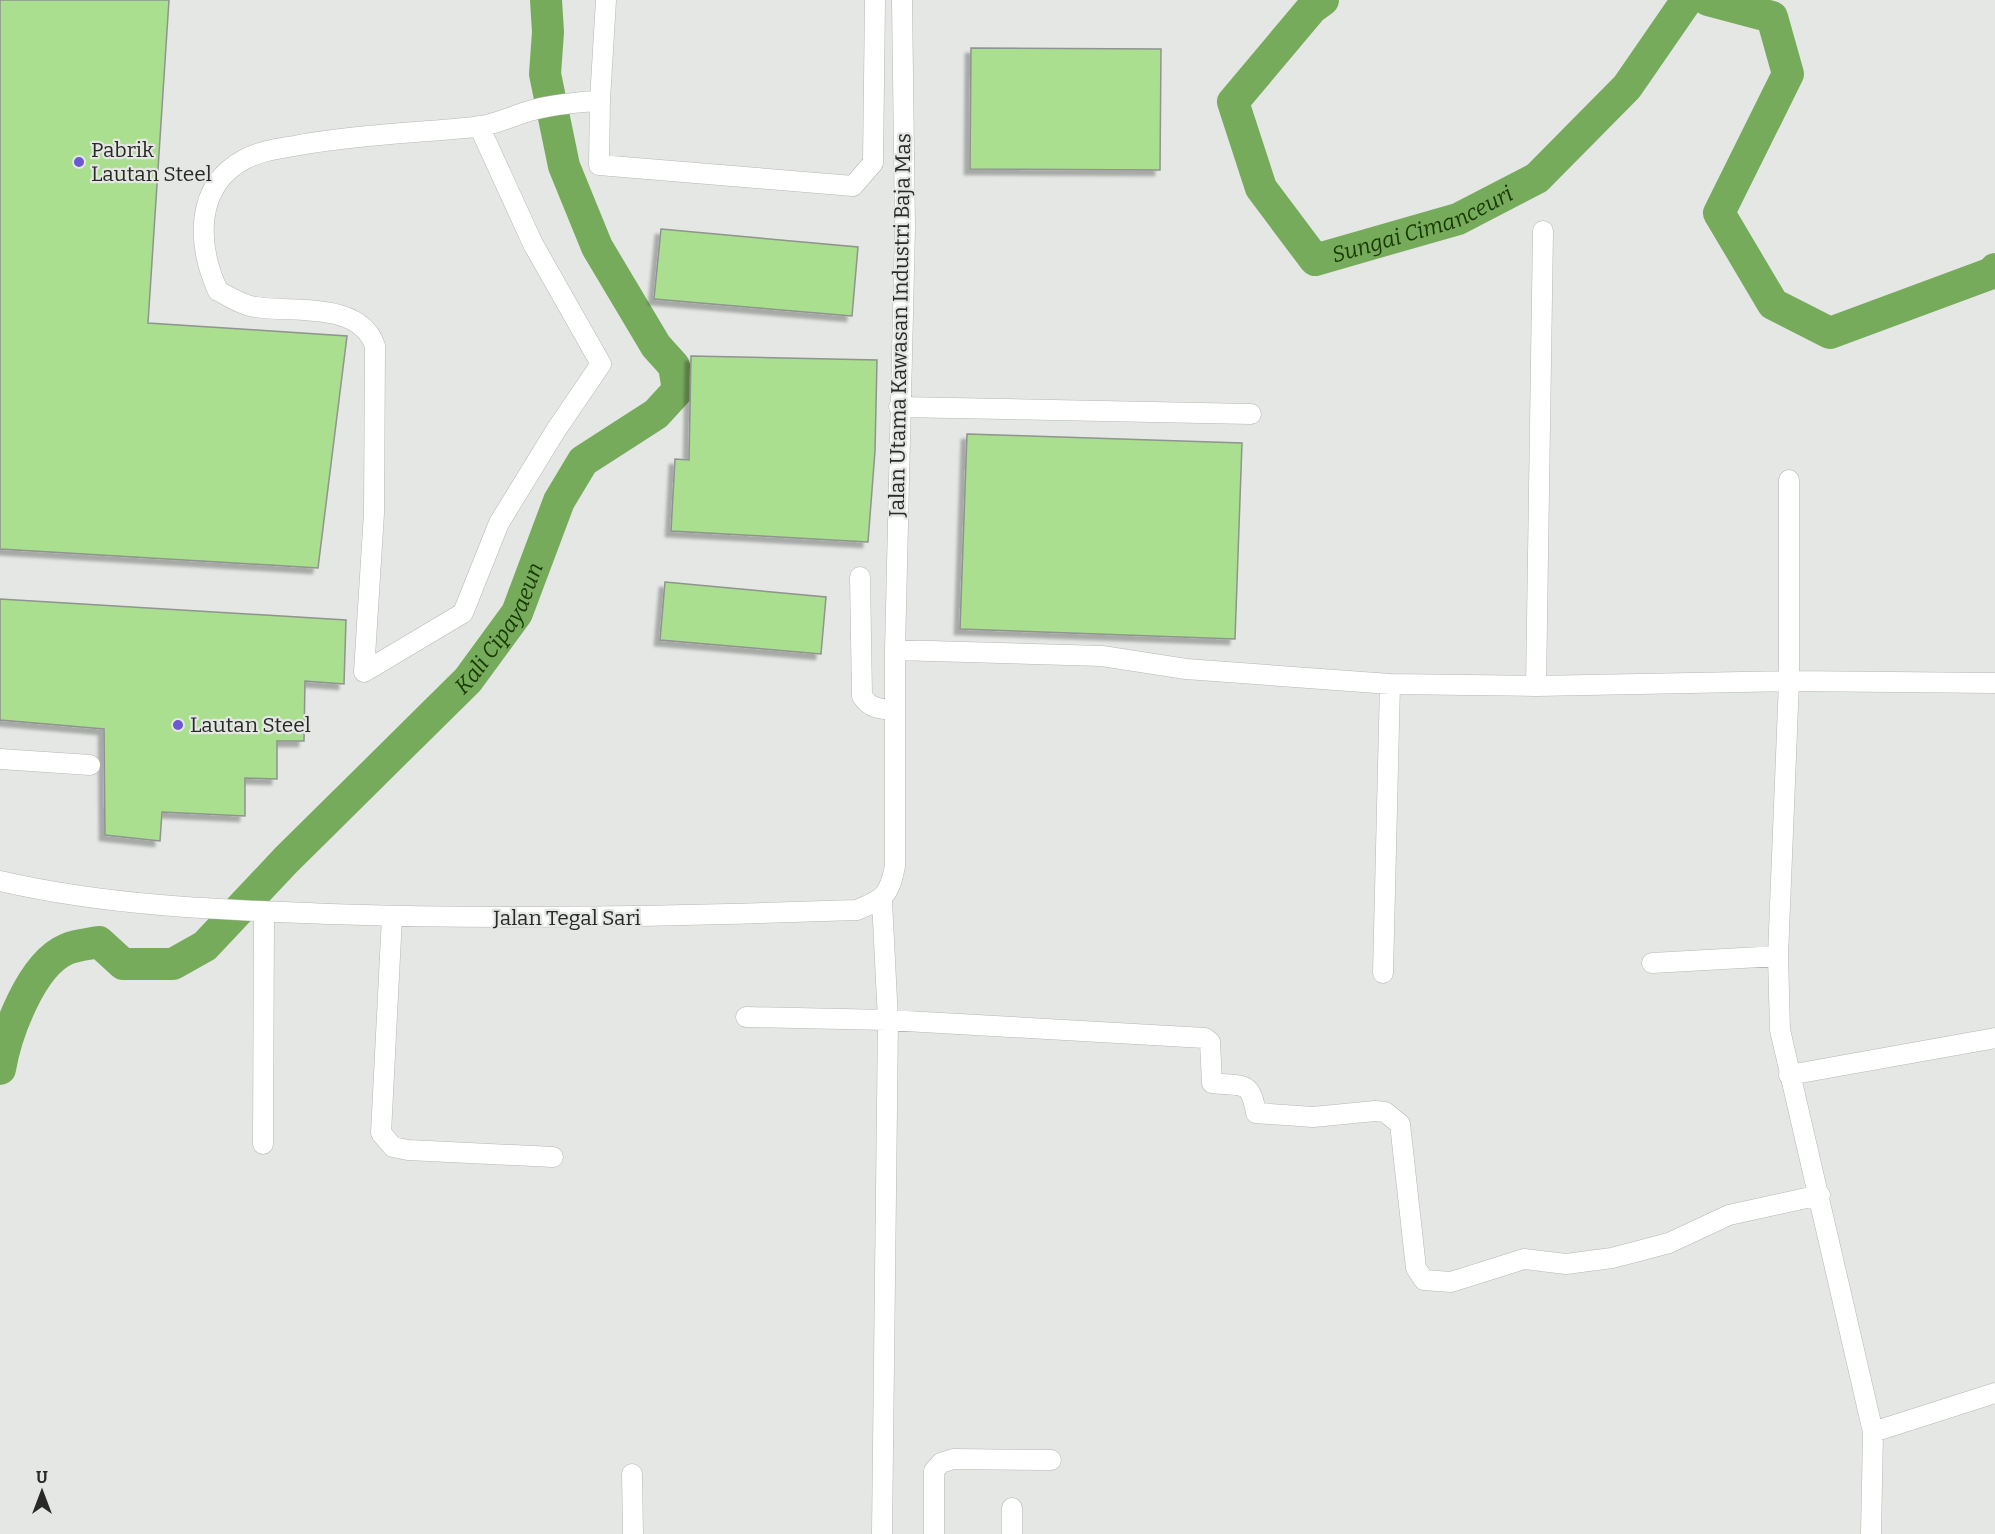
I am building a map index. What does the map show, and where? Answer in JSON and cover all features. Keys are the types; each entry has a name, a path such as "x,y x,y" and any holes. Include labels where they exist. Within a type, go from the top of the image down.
{"street":[{"path":"606,0 599,165 853,186 873,163 875,0"},
{"name":"Jalan Utama Kawasan Industri Baja Mas","path":"895,650 905,228 902,0"},
{"path":"479,126 533,244 601,364 499,523 463,613 364,672 374,513 375,346 370,332 362,325 325,311 253,307 218,291 209,272 202,230 208,195 229,170 261,152 312,143 479,126 535,109 600,100"},
{"path":"1536,686 1543,231"},
{"path":"899,407 1251,414"},
{"path":"1789,480 1789,681 1778,956 1780,1030 1873,1432 1871,1534"},
{"path":"860,577 862,696 866,703 877,709 895,710"},
{"path":"882,1534 888,1020 882,900 891,885 895,866 895,650 1102,656 1186,669 1390,684 1536,686 1789,681 1995,683"},
{"path":"1383,973 1390,684"},
{"path":"0,759 90,765"},
{"name":"Jalan Tegal Sari","path":"0,881 145,904 256,912 392,917 630,918 857,910 882,900"},
{"path":"256,912 263,1144"},
{"path":"392,917 381,1133 393,1147 408,1150 553,1157"},
{"path":"1652,963 1778,956"},
{"path":"746,1017 888,1020 1205,1038 1210,1042 1212,1053 1212,1083 1248,1087 1253,1093 1256,1113 1313,1117 1375,1111 1385,1112 1401,1124 1416,1268 1424,1280 1450,1282 1524,1259 1566,1264 1612,1258 1669,1243 1729,1215 1820,1195"},
{"path":"1789,1075 1995,1038"},
{"path":"1873,1432 1995,1393"},
{"path":"934,1534 934,1471 941,1463 953,1459 1051,1460"},
{"path":"632,1474 633,1534"},
{"path":"1012,1508 1012,1534"}],"building":[{"name":"Pabrik Lautan Steel","path":"0,0 169,0 148,323 347,336 318,568 0,549"},
{"path":"971,48 1161,49 1160,170 970,169"},
{"path":"661,229 858,247 852,316 654,299"},
{"path":"691,356 877,360 875,451 868,542 671,531 675,459 689,460"},
{"path":"967,434 1242,443 1235,639 960,629"},
{"path":"665,582 826,597 821,654 660,640"},
{"name":"Lautan Steel","path":"0,599 346,620 344,684 305,681 304,741 277,741 277,779 245,778 245,816 162,812 160,841 105,835 104,729 0,720"}],"waterway":[{"name":"Kali Cipayaeun","path":"0,1069 14,1020 32,984 42,969 54,957 67,949 99,942 123,964 173,964 205,946 286,860 468,680 517,613 559,501 583,461 656,414 678,390 674,366 656,346 597,247 564,166 545,74 548,32 546,0"},
{"name":"Sungai Cimanceuri","path":"1323,0 1312,8 1233,102 1261,188 1315,260 1458,219 1537,178 1627,87 1687,0"},
{"name":"Sungai Cimanceuri","path":"1708,0 1772,17 1788,74 1719,213 1773,304 1830,333 1992,273 1995,269"}],"place":[{"name":"Pabrik Lautan Steel","path":"79,162"},
{"name":"Lautan Steel","path":"178,725"}]}
